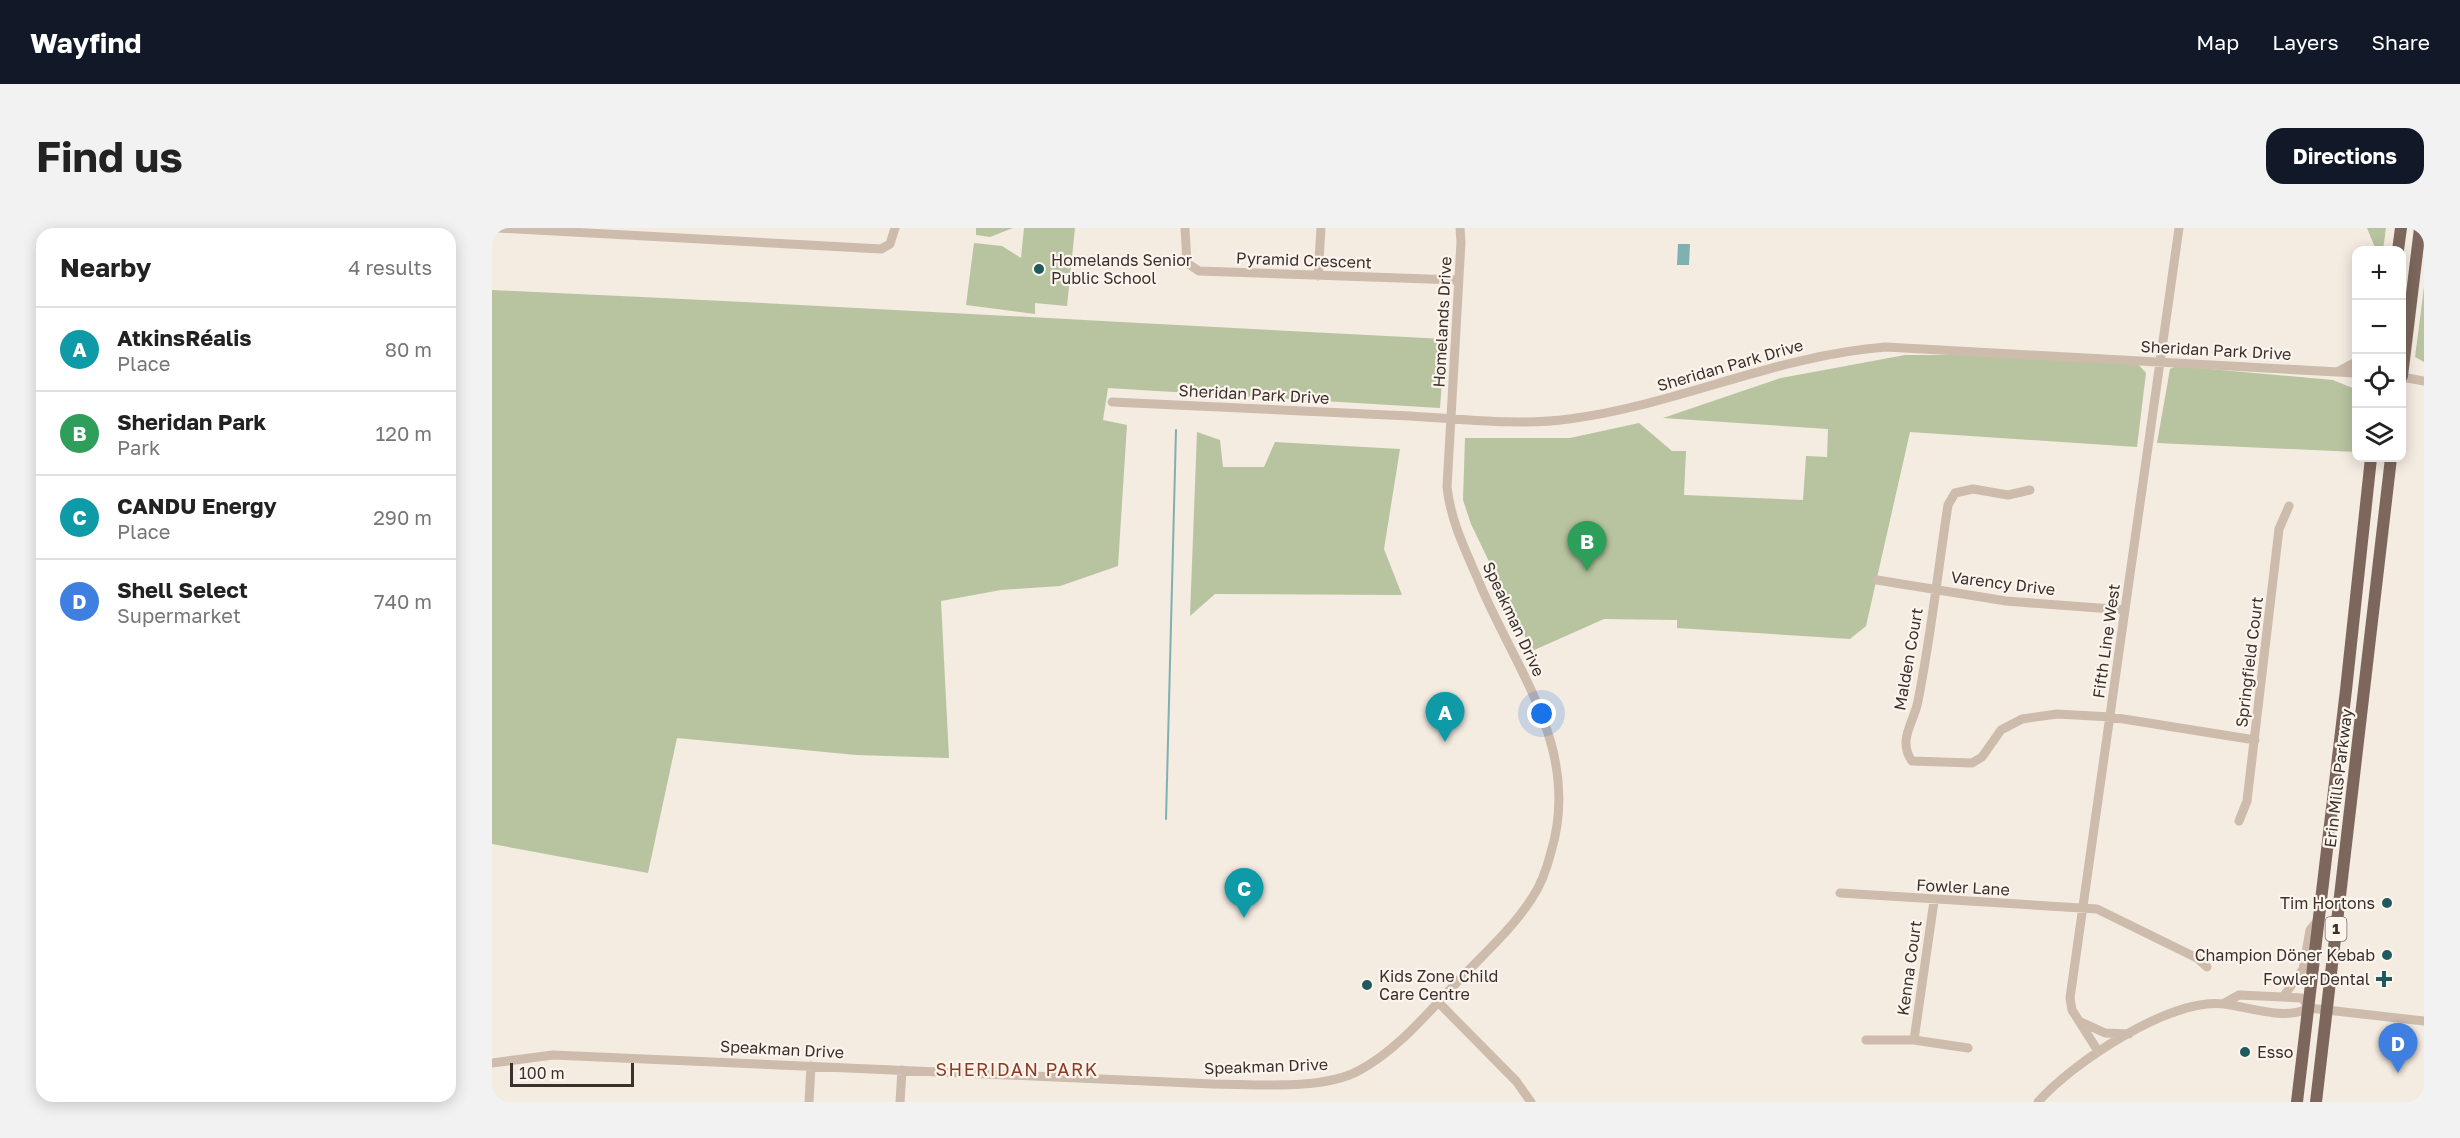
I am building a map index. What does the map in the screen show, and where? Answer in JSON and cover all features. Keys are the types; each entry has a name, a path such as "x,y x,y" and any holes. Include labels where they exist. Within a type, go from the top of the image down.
{"main road":[{"path":"2399,246 2401,228"},
{"path":"2405,354 2420,228"},
{"name":"Erin Mills Parkway","path":"2297,1102 2371,462"},
{"name":"Erin Mills Parkway","path":"2316,1102 2391,462"}],"street":[{"path":"497,228 610,231 881,249 890,244 895,228"},
{"name":"Pyramid Crescent","path":"1185,228 1187,263 1199,271 1457,280"},
{"path":"1318,276 1321,228"},
{"name":"Homelands Drive","path":"1452,418 1460,228"},
{"name":"Fifth Line West","path":"2098,1051 2077,1020 2070,998 2180,228"},
{"name":"Sheridan Park Drive","path":"1112,402 1452,418 1568,419 1639,408 1813,357 1850,350 1923,348 2352,373"},
{"path":"2338,371 2352,364"},
{"path":"2406,377 2424,381"},
{"name":"Speakman Drive","path":"492,1063 553,1055 1213,1084 1335,1079 1358,1072 1378,1059 1438,1002 1509,928 1533,897 1546,870 1555,841 1561,798 1555,756 1543,716 1498,626 1449,512 1447,487 1452,418"},
{"name":"Malden Court","path":"2030,490 2008,495 1973,489 1954,493 1948,505 1918,702 1905,741 1906,752 1912,761 1972,763 1982,758 2001,730 2022,719 2037,715 2111,717"},
{"name":"Springfield Court","path":"2239,821 2247,801 2279,529 2289,506"},
{"name":"Varency Drive","path":"1877,580 2006,601 2125,610"},
{"path":"2111,717 2255,740"},
{"name":"Fowler Lane","path":"1840,893 1934,901 2097,909 2197,958 2207,967"},
{"name":"Kenna Court","path":"1914,1040 1934,901"},
{"path":"2283,997 2303,969 2310,930 2318,920"},
{"path":"2038,1102 2098,1051 2154,1020 2184,1009 2223,1004 2239,995 2302,998 2309,1008"},
{"path":"1438,1002 1516,1081 1531,1102"},
{"path":"2223,1004 2243,1010 2300,1013 2309,1008 2424,1021"},
{"path":"2077,1020 2091,1029 2129,1034"},
{"name":"Kenna Court","path":"1866,1040 1914,1040 1968,1048"},
{"path":"809,1102 811,1066"},
{"path":"900,1102 902,1070"}],"green space":[{"path":"976,228 1013,228 990,237 976,235"},
{"path":"1024,228 1075,228 1067,306 1035,303 1035,314 966,305 974,243 1002,246 1021,258"},
{"path":"2367,228 2386,228 2384,246 2374,246"},
{"path":"2424,287 2424,362 2415,357"},
{"path":"492,290 1445,339 1440,408 1108,388 1103,420 1127,425 1118,566 1060,586 1001,590 941,601 949,758 856,755 677,738 648,873 492,844"},
{"path":"1905,355 1957,355 2138,364 2146,373 2137,447 1910,432 1866,626 1850,639 1677,628 1677,620 1604,619 1532,651 1471,524 1463,500 1465,438 1570,438 1639,423 1672,451 1686,451 1684,495 1803,500 1806,456 1827,457 1828,429 1663,418 1781,378"},
{"path":"2176,366 2333,380 2352,388 2352,452 2157,443 2170,369"},
{"path":"1197,432 1220,440 1223,467 1264,467 1275,442 1400,449 1384,549 1402,595 1215,594 1190,616"}],"water":[{"path":"1678,244 1690,244 1689,265 1677,265"}],"waterway":[{"path":"1166,819 1176,430"}],"place":[{"name":"Homelands Senior Public School","path":"1039,269"},
{"name":"Sheridan Park","path":"1587,571"},
{"name":"AtkinsRéalis","path":"1445,742"},
{"name":"Tim Hortons","path":"2387,903"},
{"name":"CANDU Energy","path":"1244,918"},
{"name":"Champion Döner Kebab","path":"2387,955"},
{"name":"Fowler Dental","path":"2384,979"},
{"name":"Kids Zone Child Care Centre","path":"1367,985"},
{"name":"Esso","path":"2245,1052"},
{"name":"Shell Select","path":"2398,1073"}],"district":[{"name":"SHERIDAN PARK","path":"1017,1070"}]}
